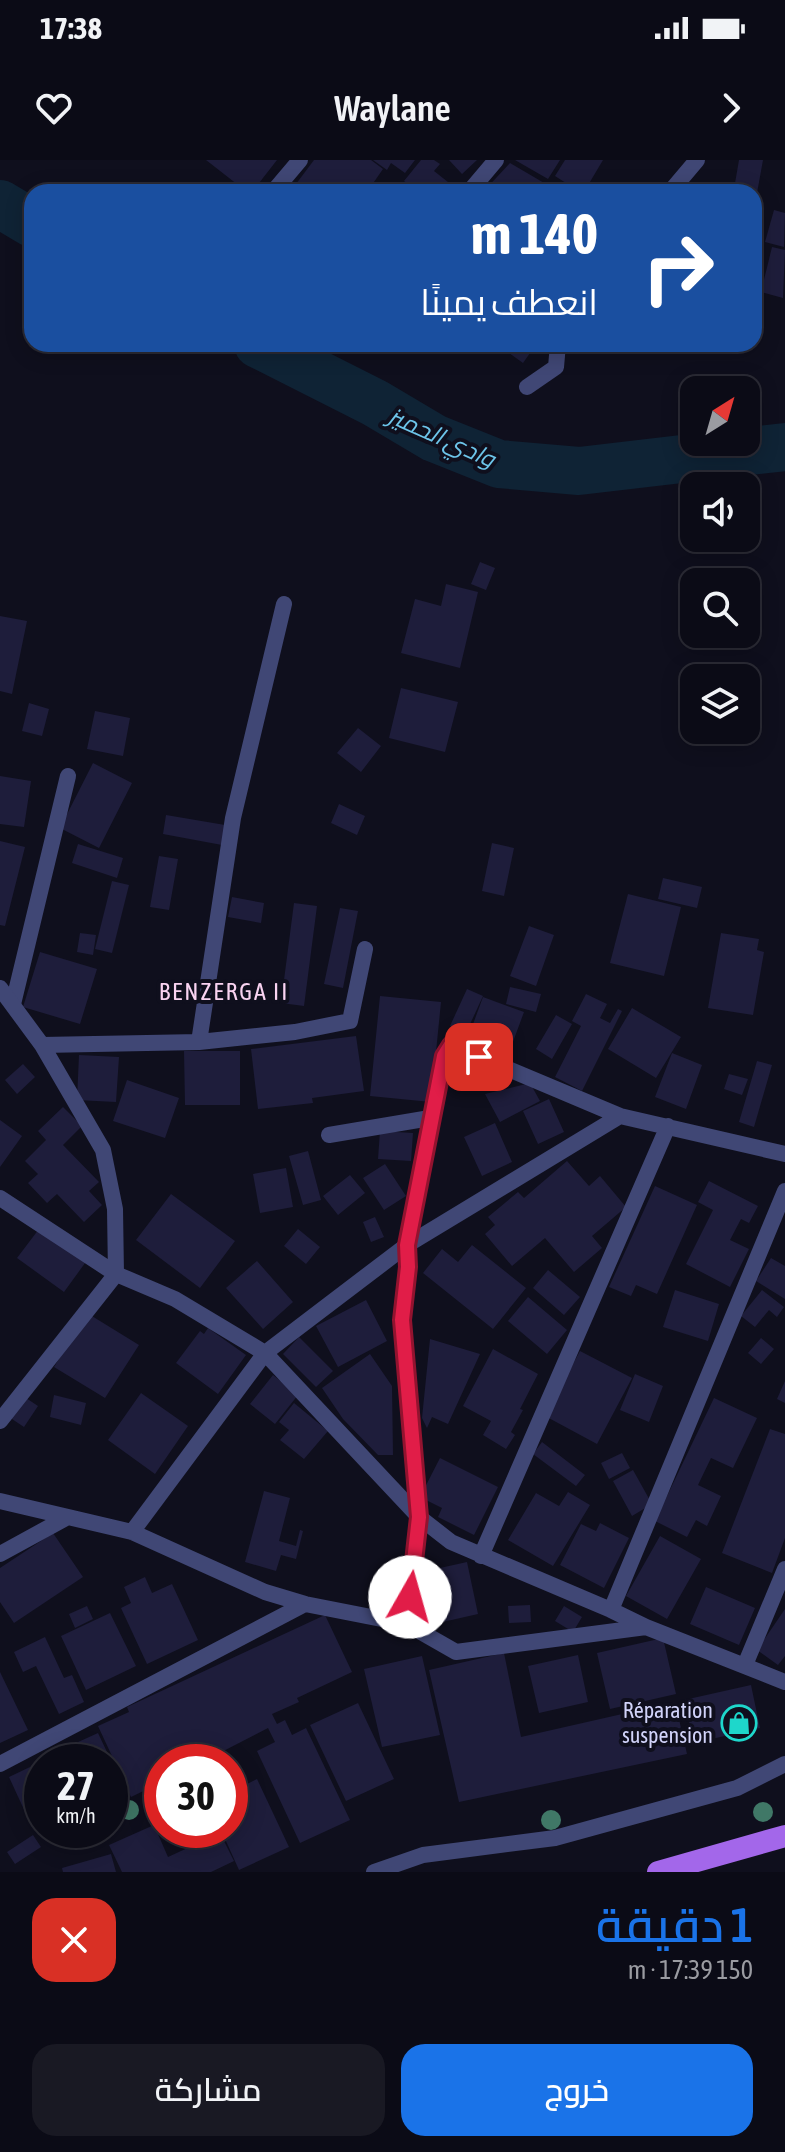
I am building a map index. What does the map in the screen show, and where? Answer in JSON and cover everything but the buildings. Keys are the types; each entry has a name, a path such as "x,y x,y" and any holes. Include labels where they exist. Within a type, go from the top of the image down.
{"main road":[{"path":"658,1872 785,1836"}],"street":[{"path":"280,184 300,160"},
{"path":"476,184 496,160"},
{"path":"677,184 697,160"},
{"path":"527,387 556,367 557,352"},
{"path":"199,1042 233,818 284,604"},
{"path":"13,1004 68,776"},
{"path":"42,1045 199,1042 295,1032 350,1021 365,949"},
{"path":"0,988 42,1045 103,1150 115,1209 116,1274 0,1421"},
{"path":"407,1624 419,1517 402,1320 408,1267 407,1245 430,1118 444,1056 451,1045 620,1116 785,1154"},
{"path":"132,1532 265,1353 407,1245 620,1116"},
{"path":"329,1135 430,1118"},
{"path":"481,1556 668,1126"},
{"path":"611,1610 785,1191"},
{"path":"0,1198 116,1274 175,1299 265,1353 419,1517 451,1542 646,1627 785,1682"},
{"path":"0,1501 132,1532 265,1592 305,1604 407,1624 456,1652 646,1627"},
{"path":"0,1554 66,1518"},
{"path":"745,1665 785,1569"},
{"path":"0,1764 305,1604"},
{"path":"374,1872 423,1855 555,1838 737,1788 785,1764"}],"waterway":[{"name":"وادي الحميز","path":"0,204 24,218"},
{"name":"وادي الحميز","path":"274,352 375,403 434,438 499,464 579,471 785,447"}],"place":[{"name":"Réparation suspension","path":"739,1723"}],"district":[{"name":"BENZERGA II","path":"224,991"}],"route":[{"path":"410,1597 419,1517 402,1320 408,1267 407,1245 444,1056 451,1045 479,1057"}]}
